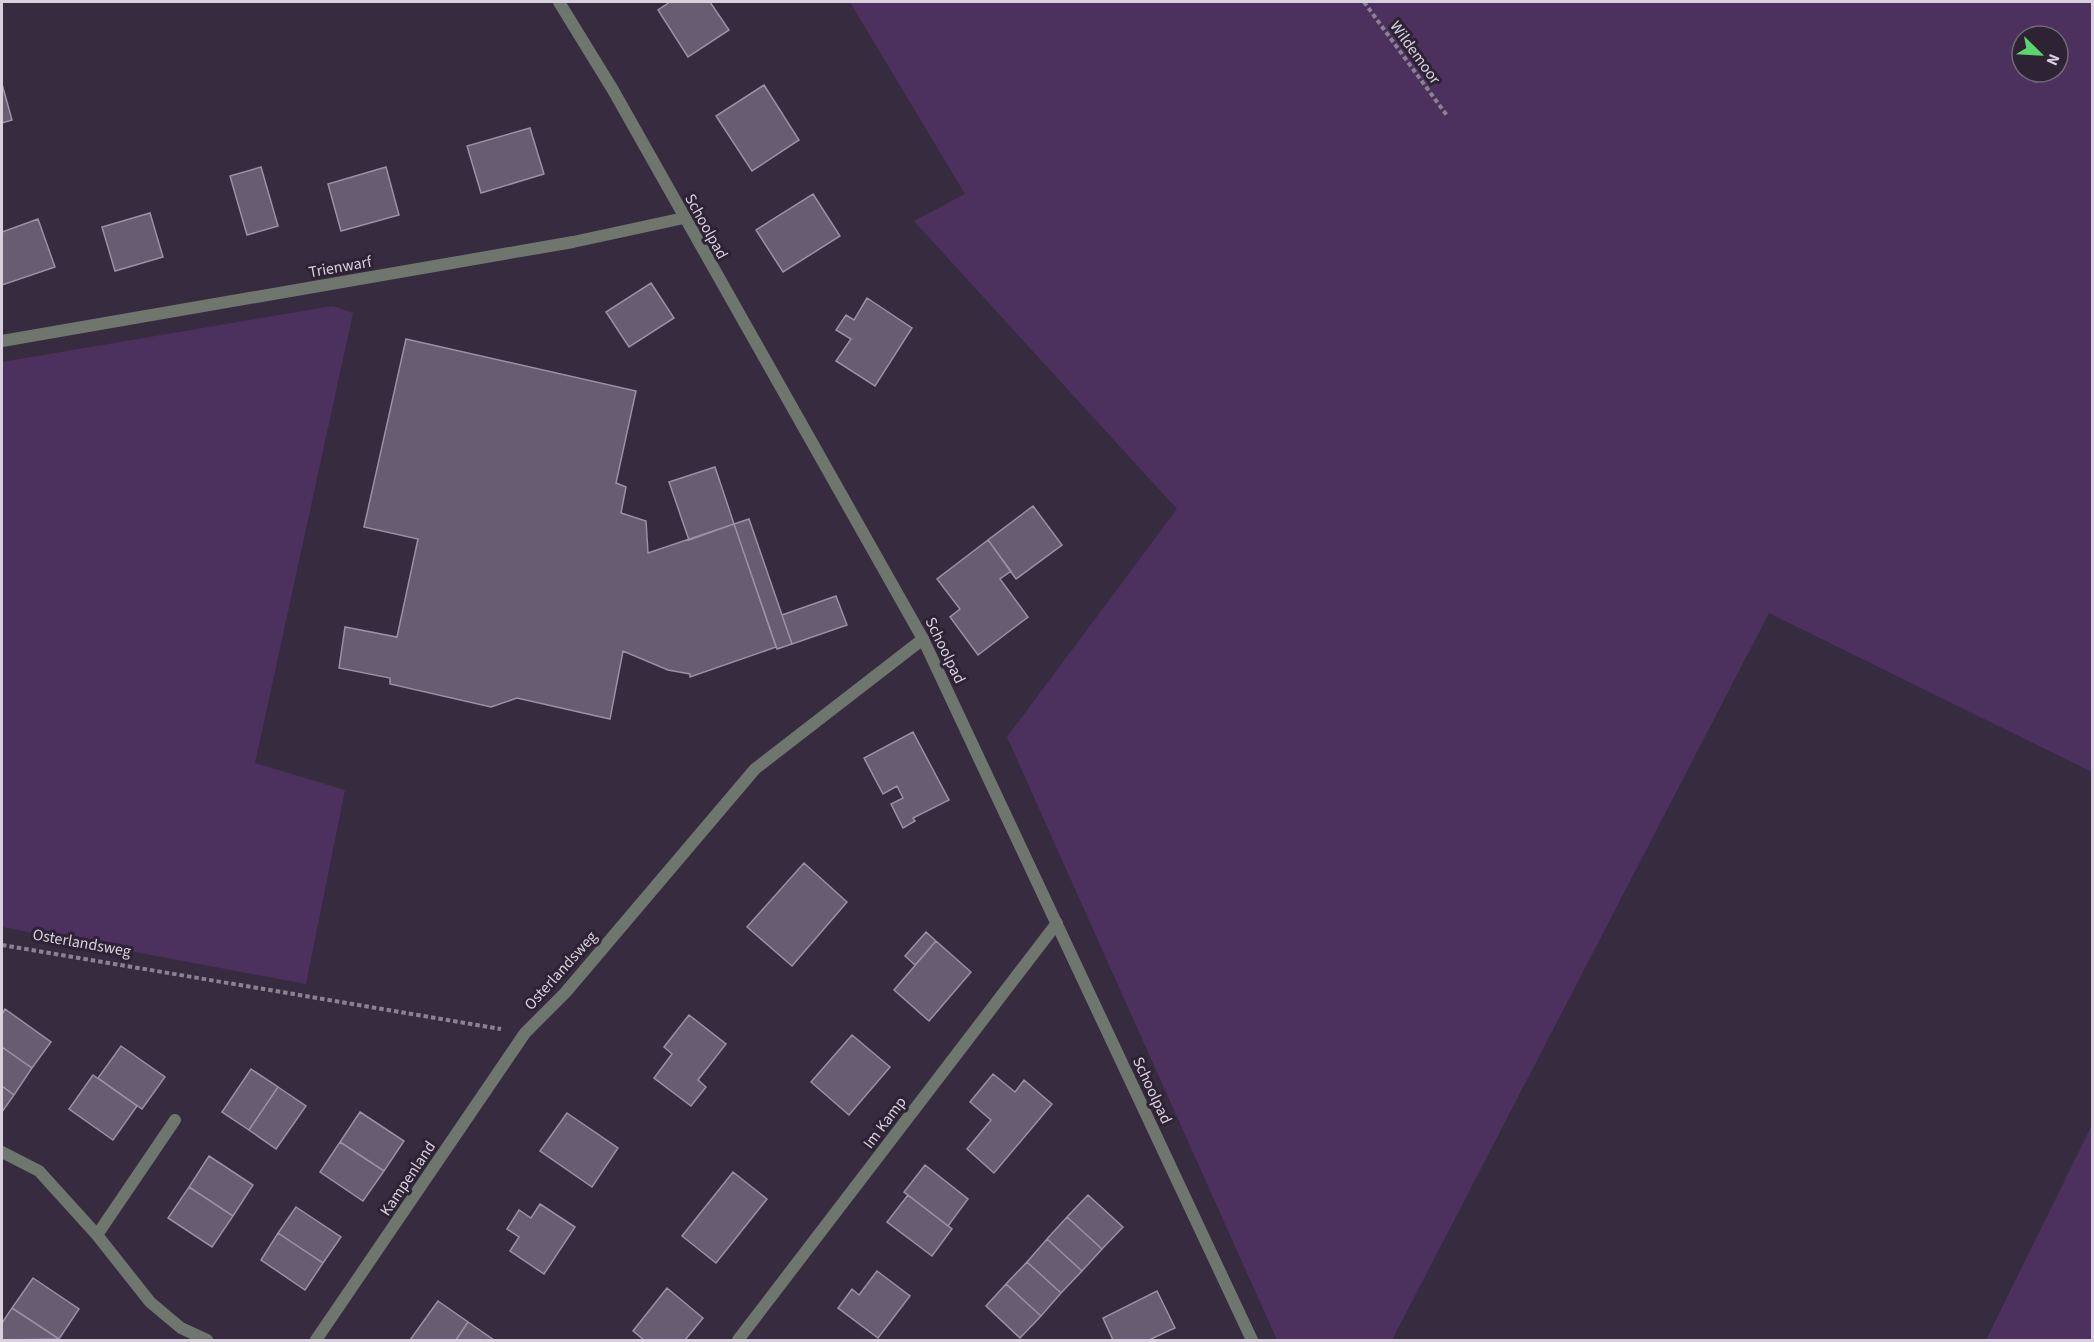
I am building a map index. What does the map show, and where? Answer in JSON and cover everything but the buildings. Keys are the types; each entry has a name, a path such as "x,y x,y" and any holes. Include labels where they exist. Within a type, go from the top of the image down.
{"street":[{"name":"Schoolpad","path":"559,2 613,90 923,639 1252,1341"},
{"name":"Trienwarf","path":"2,341 573,242 684,218"},
{"name":"Osterlandsweg","path":"525,1033 565,993 755,770 923,639"},
{"name":"Im Kamp","path":"738,1341 1057,923"},
{"name":"Kampenland","path":"316,1341 525,1033"},
{"path":"97,1235 175,1120"},
{"path":"2,1152 39,1172 97,1235 150,1302 181,1328 207,1341"}],"path":[{"name":"Wildemoor","path":"1364,2 1448,117"},
{"name":"Osterlandsweg","path":"2,945 525,1033"}],"shaded area":[{"path":"850,2 2092,2 2092,772 1769,613 1392,1340 1277,1340 1007,737 1177,509 914,221 965,194"},
{"path":"333,306 353,313 255,763 345,790 306,984 2,927 2,362"},
{"path":"2092,1125 2092,1340 1986,1340"}]}
